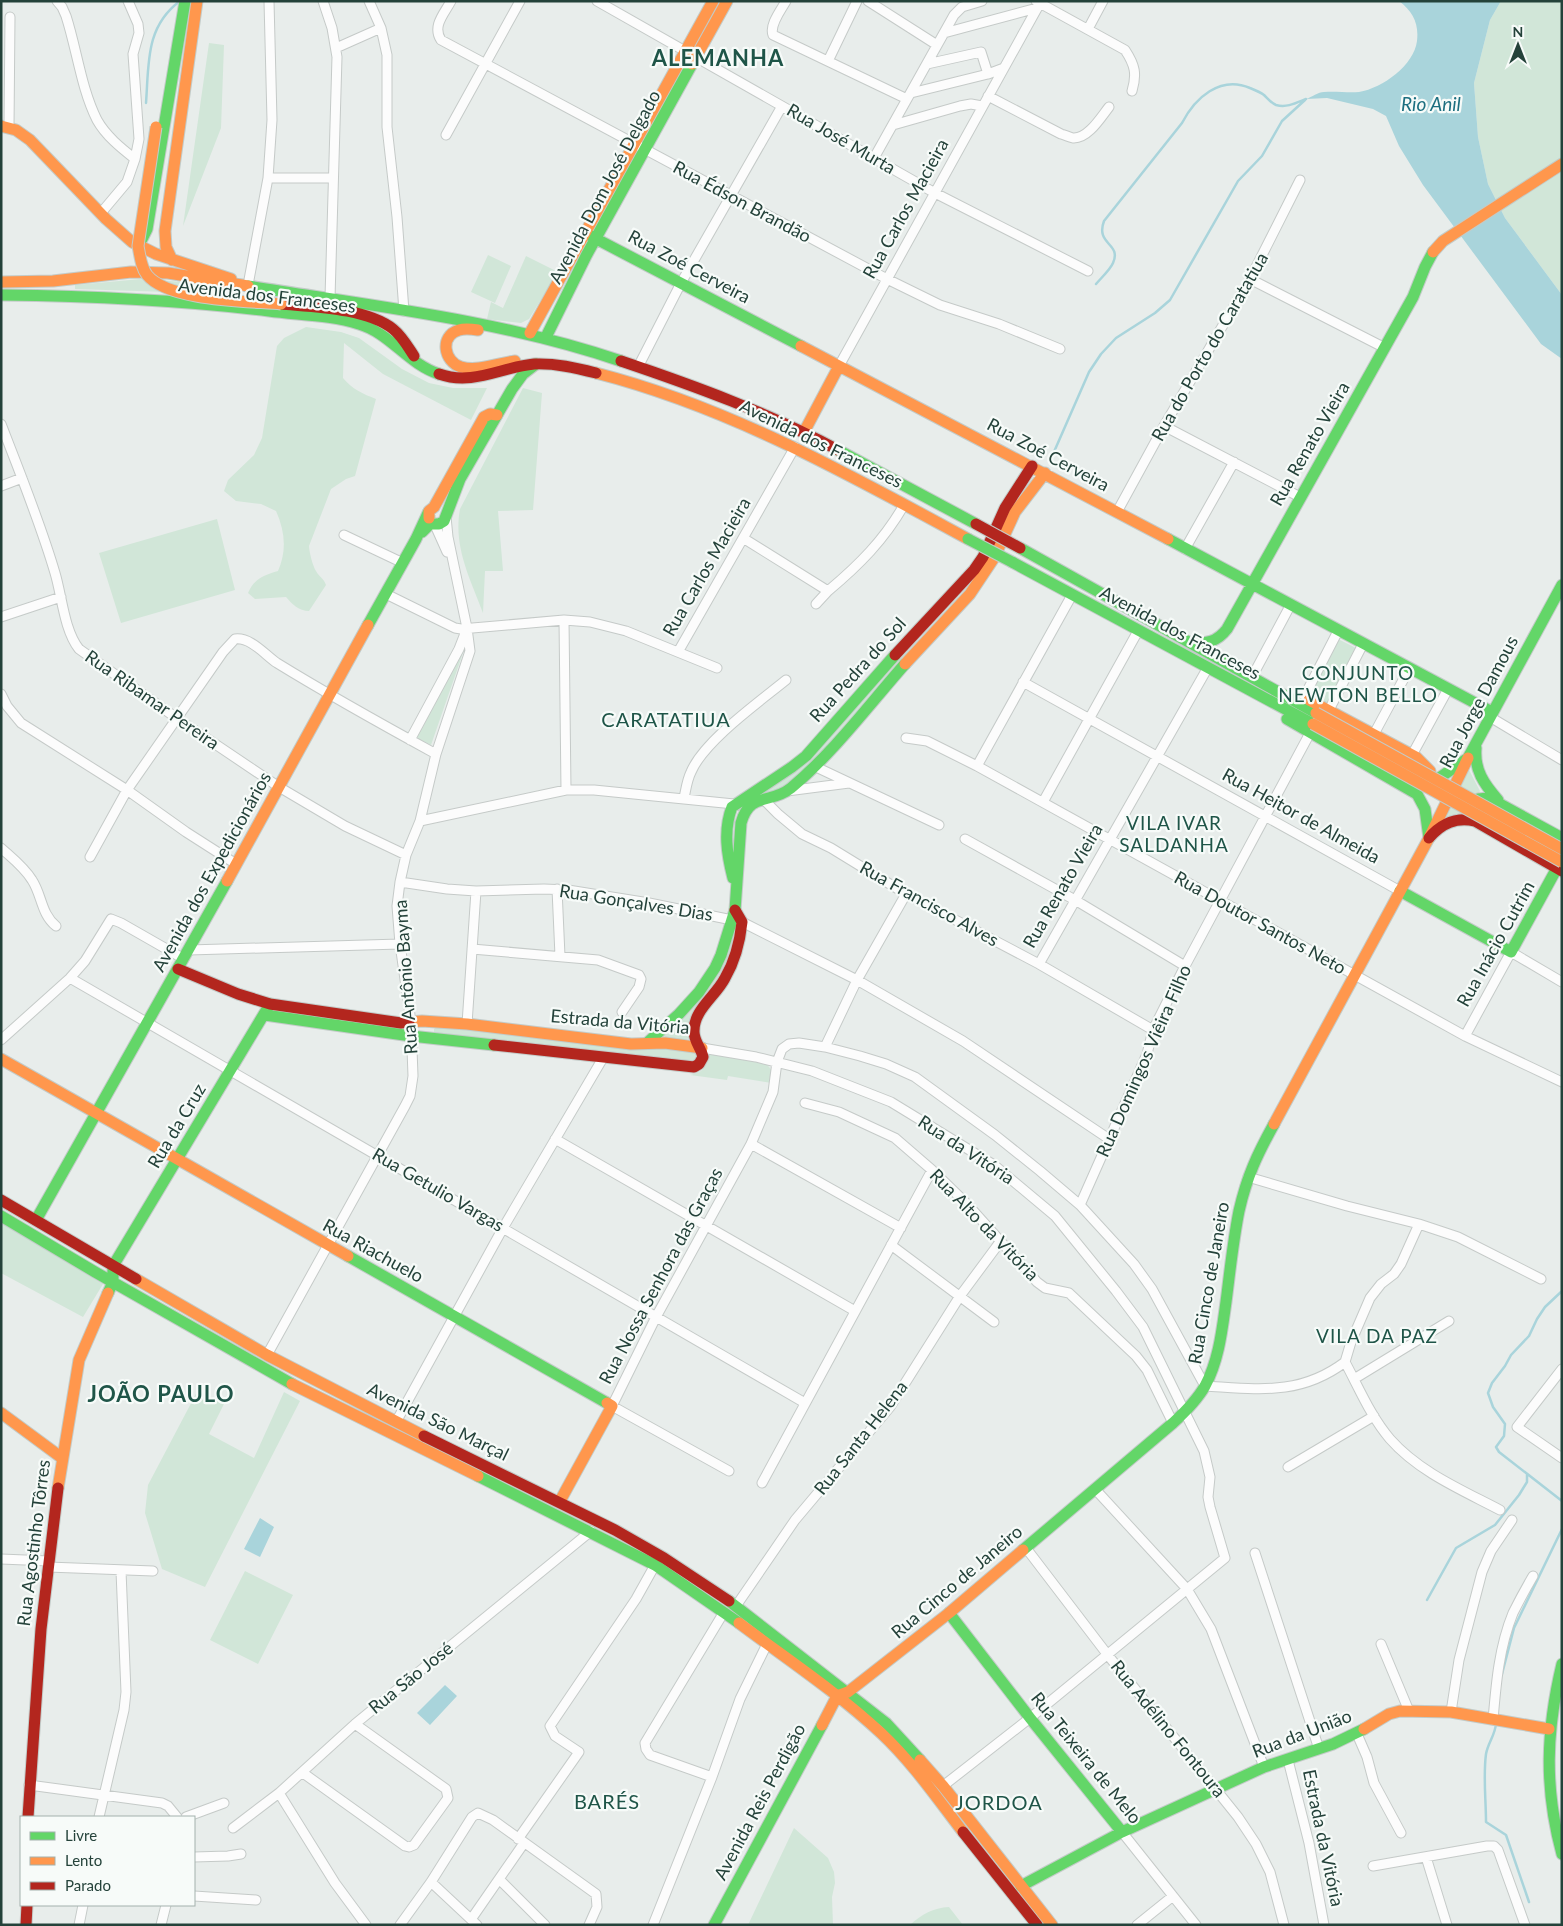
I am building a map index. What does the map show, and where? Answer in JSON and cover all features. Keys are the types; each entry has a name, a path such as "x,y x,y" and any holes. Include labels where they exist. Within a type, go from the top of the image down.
{"main road":[{"path":"132,242 142,239 147,229 185,1"},
{"path":"172,260 166,247 165,231 197,1"},
{"name":"Avenida Dom José Delgado","path":"691,54 714,1"},
{"name":"Avenida Dom José Delgado","path":"530,333 585,233 639,147 691,54 726,1"},
{"path":"175,65 156,128 138,246 140,262 151,280 160,286 182,294 281,304 361,316 382,322 397,333 416,358 430,371"},
{"path":"5,127 23,134 30,140 101,214 132,242 172,260 248,285"},
{"name":"Avenida Dom José Delgado","path":"546,337 639,147"},
{"name":"Rua Renato Vieira","path":"1191,643 1209,643 1222,637 1413,297 1427,261 1435,248 1562,164"},
{"name":"Rua Zoé Cerveira","path":"585,233 1032,466 1448,689 1491,714"},
{"name":"Avenida dos Franceses","path":"1,282 40,282 123,272 156,272 330,298 546,337 638,367 756,411 804,432 976,524 1252,677 1313,723 1560,867"},
{"name":"Avenida dos Franceses","path":"1,295 53,295 199,304 349,322 376,330 430,371 449,378 467,379 484,377 536,364 562,366 634,384 682,399 740,422 795,447 1207,668 1562,849"},
{"path":"562,366 515,361 465,367 456,365 449,359 446,354 446,344 454,332 471,329 582,348"},
{"name":"Avenida dos Expedicionários","path":"446,515 460,479 497,415 518,380 536,364"},
{"name":"Rua Carlos Macieira","path":"804,432 839,366"},
{"name":"Avenida dos Expedicionários","path":"36,1220 148,1023 416,539 432,517 484,417 490,414 497,415"},
{"name":"Rua Pedra do Sol","path":"647,1043 669,1024 694,997 714,970 725,945 732,914 741,819 745,810 755,799 808,754 853,699 979,563 1005,508 1032,466"},
{"name":"Rua Pedra do Sol","path":"735,887 728,860 727,844 728,818 734,804 773,797 787,791 816,767 921,646 970,594 994,558 1015,512 1045,473"},
{"path":"440,506 446,515 442,523 432,517 440,506"},
{"name":"Rua Jorge Damous","path":"1429,838 1491,714 1562,585"},
{"path":"921,646 923,639 931,629 930,624 924,622"},
{"path":"1252,677 1329,710 1412,755 1424,763 1430,770 1433,780 1428,786"},
{"path":"1313,723 1417,794 1424,804 1429,838"},
{"path":"1477,741 1475,759 1478,773 1483,783 1504,805"},
{"path":"1405,786 1416,788 1428,786 1468,758"},
{"path":"1560,867 1478,822 1473,817 1473,804 1478,798 1488,798 1562,838"},
{"path":"1429,838 1441,825 1449,822 1464,819 1478,822"},
{"name":"Rua Cinco de Janeiro","path":"837,1696 848,1692 949,1613 1173,1423 1205,1386 1218,1349 1234,1241 1248,1177 1253,1163 1429,838"},
{"name":"Rua Inácio Cutrim","path":"1511,952 1560,867"},
{"name":"Rua Heitor de Almeida","path":"1400,891 1511,952"},
{"path":"702,1048 695,1039 695,1023 701,1010 724,980 738,942 742,922 732,914"},
{"name":"Estrada da Vitória","path":"183,959 238,994 268,1009 411,1036 694,1067 702,1062 702,1048 676,1044 631,1044 467,1024 431,1021 401,1023 268,1009"},
{"name":"Rua da Cruz","path":"113,1266 268,1009"},
{"name":"Rua Riachuelo","path":"1,1059 612,1406"},
{"name":"Avenida São Marçal","path":"1,1200 267,1355 396,1422 560,1501 615,1530 664,1558 736,1606 848,1692 886,1724 943,1786 1052,1925"},
{"name":"Avenida São Marçal","path":"1,1216 288,1382 591,1531 655,1565 724,1612 837,1696 881,1733 900,1752 1037,1925"},
{"path":"113,1266 113,1282"},
{"name":"Rua Agostinho Tôrres","path":"28,1816 41,1629 62,1458 79,1360 113,1282"},
{"name":"Rua Nossa Senhora das Graças","path":"560,1501 612,1406"},
{"path":"1,1413 62,1458"},
{"name":"Rua Teixeira de Melo","path":"949,1613 1030,1718 1122,1832"},
{"path":"1562,1664 1549,1729 1548,1781 1552,1810 1562,1854"},
{"path":"847,1704 848,1692"},
{"name":"Avenida Reis Perdigão","path":"714,1925 771,1815 837,1696"},
{"name":"Avenida Reis Perdigão","path":"722,1925 838,1709 847,1704"},
{"name":"Rua da União","path":"1021,1886 1122,1832 1264,1767 1320,1749 1357,1734 1389,1714 1409,1711 1451,1712 1549,1729"},
{"path":"26,1925 27,1906"}],"street":[{"path":"56,1 62,7 66,16 87,92 98,120 120,147 135,159"},
{"path":"101,214 127,182 135,159 139,139 133,54 139,32 138,24 128,1"},
{"path":"248,285 268,178 272,120 269,1"},
{"path":"323,1 332,28 337,57 330,298"},
{"path":"369,1 381,28 386,55 387,127 397,217 404,311"},
{"name":"Rua Édson Brandão","path":"452,1 438,24 436,33 441,40 887,279 940,305 999,324 1060,350"},
{"path":"446,135 520,1"},
{"name":"Rua José Murta","path":"597,1 935,193 1088,271"},
{"path":"786,1 773,25 772,33 828,61 909,96 1004,68"},
{"path":"828,61 858,1"},
{"path":"868,1 937,45"},
{"path":"874,158 954,15 962,7 982,1"},
{"path":"1088,29 1103,1"},
{"path":"944,34 1037,4 1125,50 1133,62 1136,73 1132,91"},
{"name":"Rua Carlos Macieira","path":"839,366 1004,68 1037,4"},
{"path":"5,127 10,17"},
{"path":"336,48 381,28"},
{"path":"927,64 981,52 988,74"},
{"path":"988,96 1061,134 1073,138 1083,136 1088,132 1109,107"},
{"path":"893,125 960,106 971,104 982,106"},
{"path":"638,367 681,283 782,106"},
{"path":"268,178 332,178"},
{"name":"Rua do Porto do Caratatiua","path":"1117,512 1164,426 1250,279 1300,180"},
{"path":"1250,279 1385,348"},
{"name":"Rua Ribamar Pereira","path":"1,424 22,478 54,572 70,634 79,649 279,787 345,826 406,855"},
{"path":"1164,426 1300,497"},
{"name":"Rua Carlos Macieira","path":"678,652 795,447"},
{"path":"1186,549 1234,462"},
{"path":"1,486 22,478"},
{"path":"816,604 882,540 904,505"},
{"name":"Rua Antônio Bayma","path":"267,1355 410,1096 413,1076 411,1022 400,944 398,906 400,882 406,855 420,820 436,754 470,650 457,573 448,537 446,515"},
{"name":"Rua Antônio Bayma","path":"432,517 457,573"},
{"path":"344,535 403,563"},
{"path":"743,538 828,591"},
{"path":"386,594 455,628 564,620 603,625 626,631 717,668"},
{"path":"977,766 1072,595"},
{"path":"1,617 61,597"},
{"path":"1252,677 1290,606"},
{"path":"564,620 566,790"},
{"path":"410,740 467,628"},
{"path":"1043,802 1138,631"},
{"path":"1304,698 1338,631"},
{"path":"90,857 127,790 223,652 233,640 238,638 253,645 273,661 330,695 436,754"},
{"path":"1329,710 1363,644"},
{"name":"Rua Renato Vieira","path":"1039,964 1207,668"},
{"path":"1374,734 1409,668"},
{"path":"684,798 690,772 711,745 723,732 786,680"},
{"name":"Rua Heitor de Almeida","path":"1023,682 1400,891"},
{"path":"1412,755 1448,689"},
{"path":"1,694 21,723 127,790 186,832 236,864"},
{"path":"1491,714 1562,760"},
{"name":"Rua Domingos Viêira Filho","path":"1080,1205 1147,1054 1154,1030 1185,966 1313,723"},
{"name":"Rua Doutor Santos Neto","path":"906,738 926,741 977,766 1465,1036 1562,1082"},
{"path":"816,767 940,825"},
{"path":"787,791 849,784"},
{"path":"420,820 566,790 594,790 734,804"},
{"name":"Rua Francisco Alves","path":"755,799 778,814 802,834 831,848 906,894 1039,964 1154,1030"},
{"path":"965,839 1076,900 1185,966"},
{"path":"1,848 26,870 34,882 47,918 56,926"},
{"name":"Rua Gonçalves Dias","path":"400,882 446,889 476,891 557,889 732,914"},
{"path":"557,889 560,956"},
{"path":"467,1024 476,891"},
{"path":"825,1047 857,980 906,894"},
{"name":"Estrada da Vitória","path":"70,978 85,961 108,921 112,919 183,959"},
{"path":"742,922 857,980 963,1041 1109,1139"},
{"path":"183,959 400,944"},
{"path":"472,949 598,960 640,976 642,979 639,987 622,1012"},
{"name":"Rua Heitor de Almeida","path":"1511,952 1562,982"},
{"name":"Rua Inácio Cutrim","path":"1465,1036 1511,952"},
{"path":"1,1040 70,978"},
{"name":"Rua Getulio Vargas","path":"70,978 805,1403"},
{"path":"776,1062 782,1049 790,1044 825,1047 881,1062 914,1077 995,1135 1080,1205 1117,1244 1152,1289 1205,1386 1252,1389 1289,1387 1320,1379 1345,1362 1351,1342 1370,1298 1381,1284 1394,1274 1401,1264 1419,1224"},
{"name":"Rua da Vitória","path":"702,1048 812,1071 891,1102 994,1165 1055,1216 1072,1235 1143,1327 1184,1412"},
{"path":"396,1422 503,1228 603,1058"},
{"name":"Rua Nossa Senhora das Graças","path":"612,1406 656,1317 708,1226 751,1144 773,1092 776,1062"},
{"name":"Rua Alto da Vitória","path":"804,1103 839,1112 895,1138 932,1170 968,1205 1037,1282 1045,1288 1069,1293 1136,1356 1147,1370 1173,1423"},
{"path":"555,1139 855,1311"},
{"path":"751,1144 900,1228"},
{"path":"762,1483 932,1170"},
{"path":"1248,1177 1347,1206 1419,1224 1458,1237 1541,1279"},
{"name":"Rua Santa Helena","path":"736,1606 795,1520 890,1407 960,1296 1000,1242"},
{"path":"891,1245 994,1322"},
{"path":"1354,1379 1449,1321"},
{"path":"1345,1362 1374,1416 1391,1440 1423,1467 1446,1482 1500,1510"},
{"path":"1560,1455 1517,1427 1562,1369"},
{"name":"Rua Riachuelo","path":"612,1406 729,1471"},
{"path":"943,1786 1030,1718 1225,1558 1208,1497 1210,1476 1204,1451 1184,1412"},
{"path":"1288,1467 1374,1416"},
{"path":"1096,1489 1187,1589 1211,1630 1264,1767"},
{"path":"1451,1712 1459,1660 1482,1572 1491,1551 1512,1520"},
{"name":"Rua São José","path":"232,1828 279,1793 355,1724 591,1531"},
{"name":"Rua Adélino Fontoura","path":"1026,1548 1238,1817 1260,1851 1270,1872 1284,1925"},
{"path":"1255,1553 1320,1749"},
{"path":"1,1559 121,1571 153,1572"},
{"path":"431,1882 475,1921 521,1841 579,1752 555,1736 550,1726 636,1599 655,1565"},
{"path":"99,1816 124,1710 126,1692 121,1571"},
{"path":"1496,1720 1497,1680 1502,1648 1513,1614 1533,1576"},
{"path":"712,1777 650,1755 645,1743 724,1612"},
{"path":"653,1925 712,1777 740,1699 767,1644"},
{"path":"1380,1644 1409,1711"},
{"path":"303,1773 405,1846 414,1845 448,1798 446,1789 355,1724"},
{"path":"1357,1734 1367,1757 1374,1783 1401,1832"},
{"name":"Estrada da Vitória","path":"1288,1760 1309,1843 1324,1925"},
{"path":"29,1785 162,1803 168,1806 176,1816"},
{"path":"279,1793 335,1883 366,1925"},
{"path":"189,1816 224,1803"},
{"path":"400,1925 431,1882 472,1817 478,1813 486,1815 596,1894 597,1907 589,1925"},
{"name":"Rua Teixeira de Melo","path":"1122,1832 1196,1925"},
{"path":"1373,1866 1494,1846 1498,1850 1525,1925"},
{"path":"195,1857 241,1854"},
{"path":"1426,1857 1447,1925"},
{"path":"500,1880 545,1925"},
{"path":"195,1896 256,1900"},
{"path":"1137,1925 1173,1896"},
{"path":"79,1925 83,1906"},
{"path":"161,1925 166,1906"}],"green space":[{"path":"1501,1 1562,1 1562,295 1505,218 1488,184 1478,137 1474,83 1490,20"},
{"path":"209,43 224,45 221,128 183,226"},
{"path":"488,255 511,266 495,303 471,292"},
{"path":"526,256 558,272 529,319 521,323 487,319 491,302 503,308"},
{"path":"141,279 183,282 182,289 168,292 75,289 75,285"},
{"path":"306,327 341,332 359,338 402,369 429,383 453,388 487,388 471,420 383,374 344,343 343,378 358,391 376,399 355,476 346,479 331,489 309,546 315,569 326,585 309,611 293,605 286,597 255,599 248,593 253,584 260,578 278,571 283,556 283,534 276,511 261,504 236,501 224,491 228,480 254,455 262,438 277,346 284,338"},
{"path":"523,388 542,393 533,510 498,511 503,571 485,571 483,613 468,575 461,549 458,523 460,509"},
{"path":"217,519 235,590 121,623 99,553"},
{"path":"926,630 814,763 790,785 768,794 766,792"},
{"path":"1338,639 1356,648 1328,704 1310,695"},
{"path":"464,650 431,745 415,737"},
{"path":"1468,768 1480,791 1469,814 1443,819"},
{"path":"735,924 738,925 729,956 689,1038 685,1040 666,1038 664,1035 699,998"},
{"path":"438,1026 667,1047 696,1052 698,1057 696,1062 434,1033 434,1029"},
{"path":"710,1052 763,1063 769,1066 772,1083 728,1076 727,1080 690,1075 702,1070"},
{"path":"1,1223 103,1284 83,1317 1,1273"},
{"path":"198,1390 224,1404 209,1434 254,1458 284,1392 300,1401 205,1587 162,1569 145,1513 148,1485"},
{"path":"245,1571 293,1595 258,1664 210,1640"},
{"path":"794,1828 828,1858 834,1872 835,1883 832,1897 833,1925 748,1925"},
{"path":"949,1907 963,1925 910,1925 928,1912"}],"water":[{"name":"Rio Anil","path":"1399,1 1501,1 1490,20 1474,83 1478,137 1488,184 1505,218 1562,295 1562,359 1541,344 1423,185 1399,146 1386,116 1373,109 1327,98 1306,99 1322,92 1359,92 1368,90 1378,86 1404,67 1415,50 1417,29 1414,18"},
{"path":"260,1518 274,1527 260,1557 244,1549"},
{"path":"445,1685 457,1696 430,1725 417,1713"}],"waterway":[{"path":"146,103 149,60 155,34 160,22 180,1"},
{"path":"1096,284 1110,268 1115,256 1112,247 1103,235 1104,221 1201,98 1210,91 1229,84 1254,90 1280,106 1291,105 1306,99"},
{"path":"1050,461 1089,372 1101,354 1116,338 1155,313 1170,300 1238,181 1262,156 1282,121 1305,100"},
{"path":"1562,1291 1545,1307 1529,1336 1511,1355 1492,1383 1488,1393 1493,1407 1505,1424 1504,1436 1496,1447 1499,1452 1562,1501"},
{"path":"1427,1600 1456,1548 1495,1525 1519,1495 1527,1482 1527,1475"},
{"path":"1502,1674 1514,1628 1562,1529"},
{"path":"1496,1724 1485,1762 1486,1822 1506,1835 1529,1902"}],"traffic: fast":[{"path":"135,242 142,239 147,229 185,1"},
{"path":"546,337 586,256 692,64"},
{"path":"585,233 801,346"},
{"path":"1191,643 1211,641 1219,637 1227,629 1413,297 1433,252"},
{"path":"248,286 483,325 529,335 621,361"},
{"path":"1,295 169,301 337,319 370,328 418,363 439,374"},
{"path":"422,532 430,524 439,524 444,521 460,479 512,389 523,374 536,364"},
{"path":"838,450 976,524"},
{"path":"368,625 416,539 428,513"},
{"path":"968,539 1012,562"},
{"path":"1168,539 1492,712"},
{"path":"1020,548 1316,713"},
{"path":"1012,562 1313,724"},
{"path":"1429,785 1468,758 1562,585"},
{"path":"733,878 727,842 729,816 732,807 806,756 895,655"},
{"path":"647,1043 679,1014 699,992 721,955 735,910 741,823 745,813 755,802 783,793 807,774 836,744 905,664"},
{"path":"1287,719 1417,794 1425,809 1429,838"},
{"path":"1476,748 1478,770 1488,788 1498,800"},
{"path":"1472,809 1478,799 1489,798 1562,838"},
{"path":"1400,891 1511,952 1557,868"},
{"path":"36,1220 227,881"},
{"path":"108,1293 113,1282 113,1266 270,1004"},
{"path":"265,1015 411,1036 494,1045"},
{"path":"1023,1550 1173,1423 1190,1406 1205,1386 1214,1366 1219,1345 1242,1198 1253,1166 1274,1124"},
{"path":"1,1216 292,1384"},
{"path":"348,1256 607,1403"},
{"path":"478,1476 655,1565 739,1623"},
{"path":"729,1601 886,1723 920,1760"},
{"path":"949,1613 1030,1718 1122,1832"},
{"path":"1562,1664 1553,1713 1549,1759 1552,1806 1562,1854"},
{"path":"714,1925 822,1725"},
{"path":"1021,1886 1122,1832 1264,1767 1333,1744 1364,1729"}],"traffic: slow":[{"path":"172,260 166,247 165,231 197,1"},
{"path":"530,333 713,1"},
{"path":"692,64 727,1"},
{"path":"1,126 16,130 30,140 106,219 132,242 156,254 231,279"},
{"path":"156,127 138,246 142,265 147,275 157,284 190,295 281,304"},
{"path":"1433,252 1443,241 1562,164"},
{"path":"1,282 53,281 131,272 168,273 248,286"},
{"path":"478,330 461,329 448,338 446,349 455,364 461,367 474,368 515,361"},
{"path":"801,346 1168,539"},
{"path":"804,432 839,366"},
{"path":"596,373 645,387 741,423 833,467 968,539"},
{"path":"429,518 429,511 434,507 484,417 490,414 497,415"},
{"path":"905,664 970,594 994,558 1015,512 1045,473"},
{"path":"227,881 368,625"},
{"path":"1309,700 1416,757 1430,771 1431,783"},
{"path":"1316,713 1562,849"},
{"path":"1313,724 1562,862"},
{"path":"1274,1124 1429,838 1468,758"},
{"path":"409,1022 467,1024 631,1044 665,1043 702,1048"},
{"path":"1,1059 348,1256"},
{"path":"136,1279 267,1355 424,1436"},
{"path":"58,1488 79,1360 108,1293"},
{"path":"292,1384 478,1476"},
{"path":"560,1501 612,1406 607,1403"},
{"path":"1,1413 62,1458"},
{"path":"822,1725 837,1696 848,1692 949,1613 1023,1550"},
{"path":"739,1623 829,1690 881,1733 914,1768 963,1832"},
{"path":"1364,1729 1389,1714 1400,1711 1451,1712 1549,1729"},
{"path":"920,1760 943,1786 1052,1925"}],"traffic: jam":[{"path":"281,304 339,310 382,322 396,332 414,356"},
{"path":"621,361 731,401 785,424 838,450"},
{"path":"439,374 451,377 475,377 534,364 565,366 596,373"},
{"path":"895,655 974,570 983,557 1005,508 1032,466"},
{"path":"976,524 1020,548"},
{"path":"1429,838 1439,828 1450,822 1462,820 1475,821 1562,871"},
{"path":"494,1045 694,1067 699,1064 703,1057 694,1035 697,1017 725,978 732,965 738,944 742,922 735,910"},
{"path":"178,969 238,994 270,1004 401,1023 409,1022"},
{"path":"1,1200 136,1279"},
{"path":"424,1436 615,1530 664,1558 729,1601"},
{"path":"28,1816 41,1629 58,1488"},
{"path":"963,1832 1037,1925"},
{"path":"26,1925 27,1906"}],"district":[{"name":"ALEMANHA","path":"718,58"},
{"name":"CONJUNTO NEWTON BELLO","path":"1358,684"},
{"name":"CARATATIUA","path":"666,720"},
{"name":"VILA IVAR SALDANHA","path":"1174,834"},
{"name":"VILA DA PAZ","path":"1377,1336"},
{"name":"JOÃO PAULO","path":"161,1394"},
{"name":"BARÉS","path":"607,1802"},
{"name":"JORDOA","path":"999,1803"}]}
